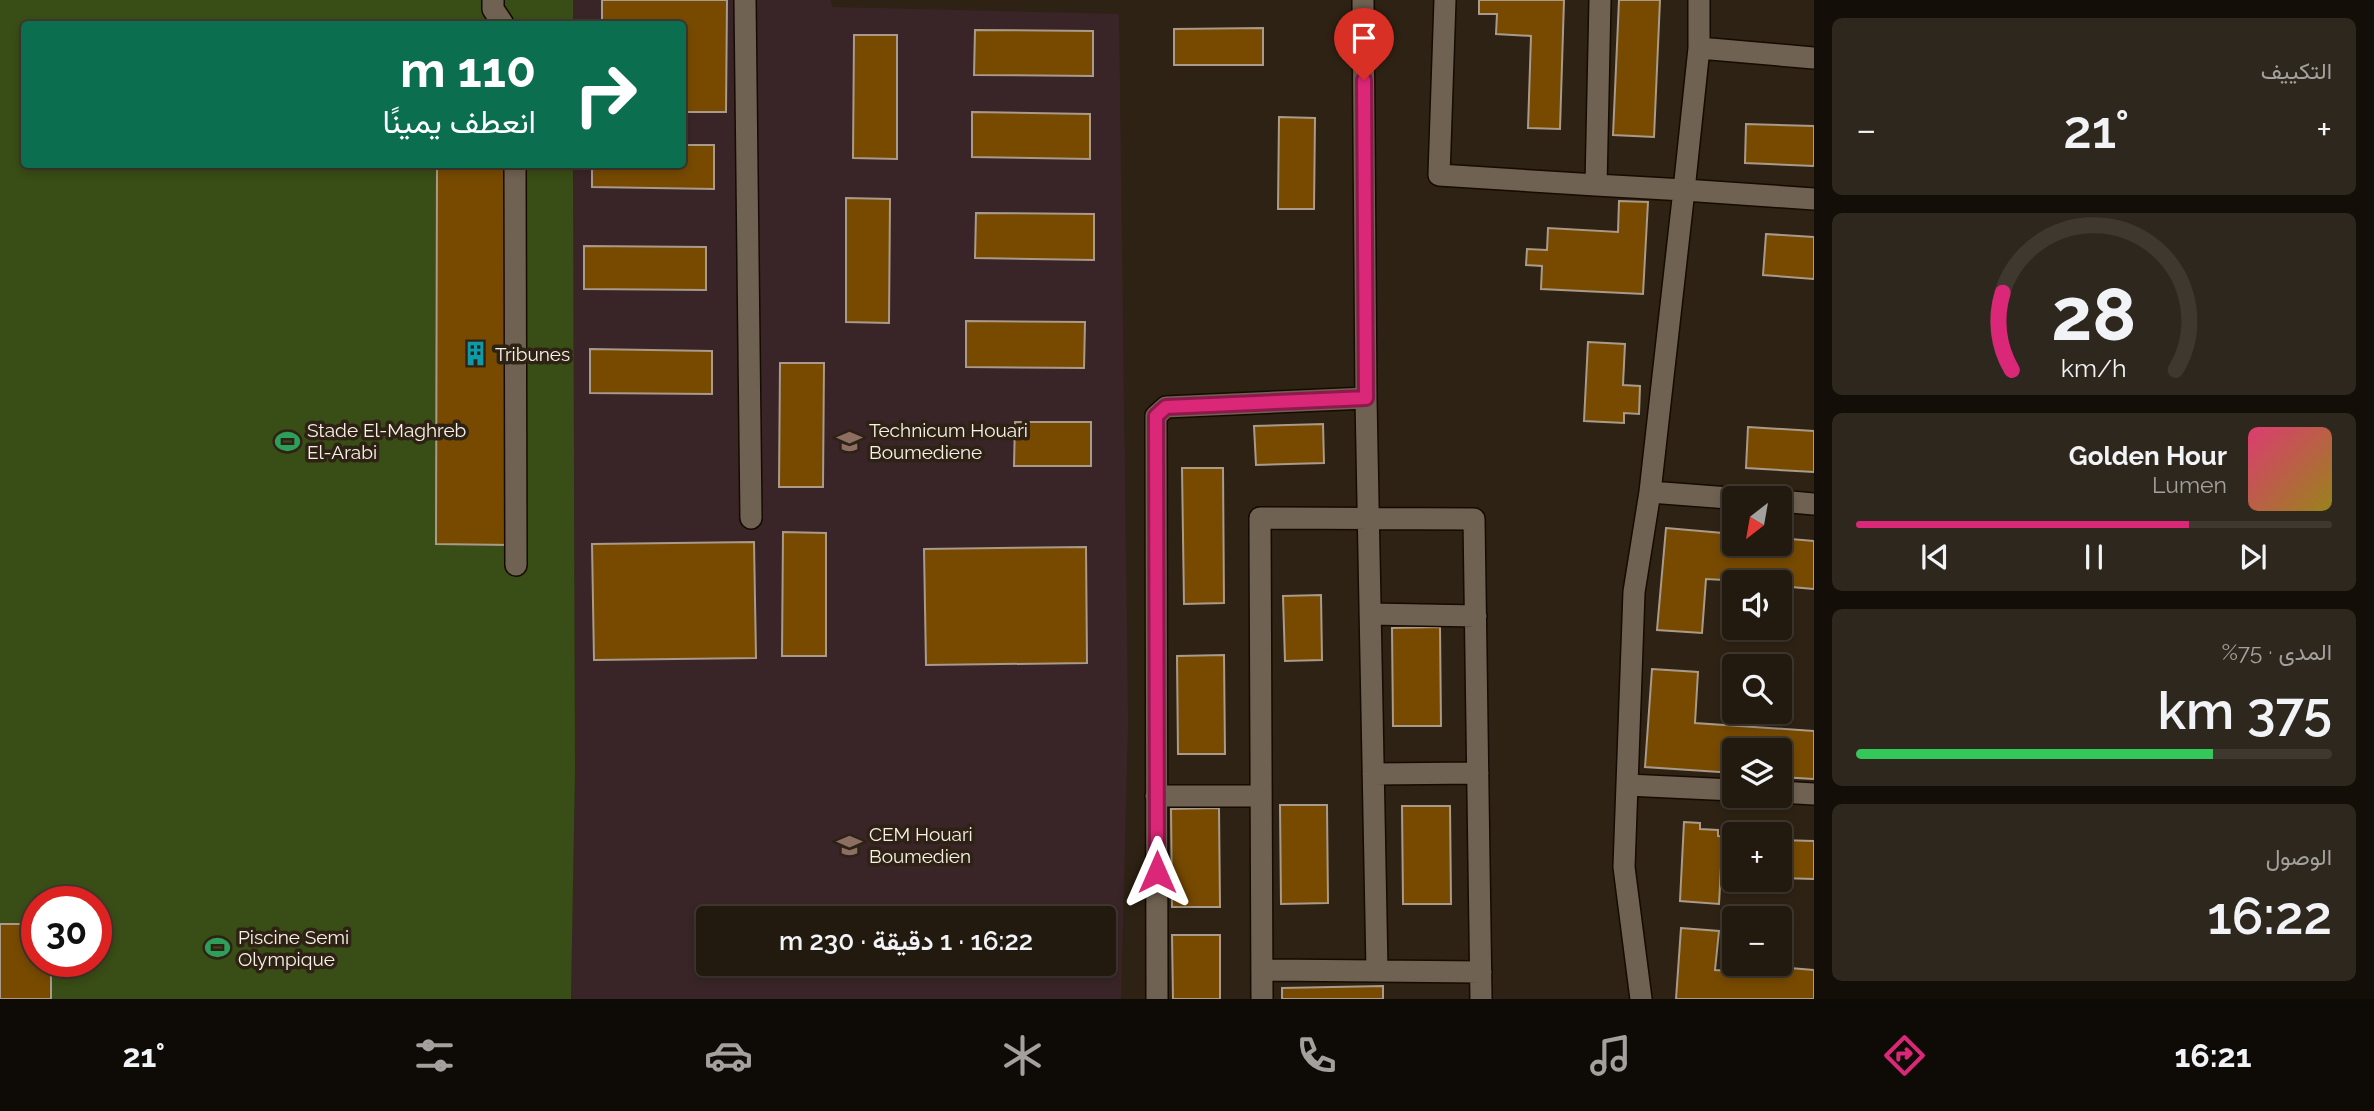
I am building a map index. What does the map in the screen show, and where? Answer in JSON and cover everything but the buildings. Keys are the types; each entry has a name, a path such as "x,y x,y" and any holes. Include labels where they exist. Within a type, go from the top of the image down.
{"street":[{"path":"493,0 493,9 501,21"},
{"path":"744,0 751,518"},
{"path":"1363,0 1366,398 1377,970"},
{"path":"1445,0 1439,175 1814,199"},
{"path":"1596,185 1600,0"},
{"path":"1641,999 1624,867 1634,592 1650,492 1684,190 1699,48 1699,0"},
{"path":"1699,48 1814,58"},
{"path":"515,168 516,565"},
{"path":"1157,999 1156,416 1166,407 1366,398"},
{"path":"1650,492 1722,497"},
{"path":"1792,502 1814,504"},
{"path":"1262,999 1259,518 1474,519 1481,999"},
{"path":"1370,614 1476,616"},
{"path":"1373,774 1478,773"},
{"path":"1628,785 1722,789"},
{"path":"1792,793 1814,794"},
{"path":"1156,796 1261,796"},
{"path":"1263,970 1481,972"}],"shaded area":[{"name":"Technicum Houari Boumediene","path":"573,0 831,0 832,7 1119,14 1128,724 1121,999 571,999 575,772 573,168 686,168 686,21 573,21"}],"green space":[{"name":"Stade El-Maghreb El-Arabi","path":"0,0 573,0 573,21 21,21 21,168 573,168 575,772 571,999 0,999"}],"place":[{"name":"Tribunes","path":"475,354"},
{"name":"Stade El-Maghreb El-Arabi","path":"287,441"},
{"name":"Technicum Houari Boumediene","path":"849,441"},
{"name":"CEM Houari Boumedien","path":"849,845"},
{"name":"Piscine Semi Olympique","path":"218,948"}],"route":[{"path":"1157,872 1156,416 1166,407 1366,398 1364,80"}]}
